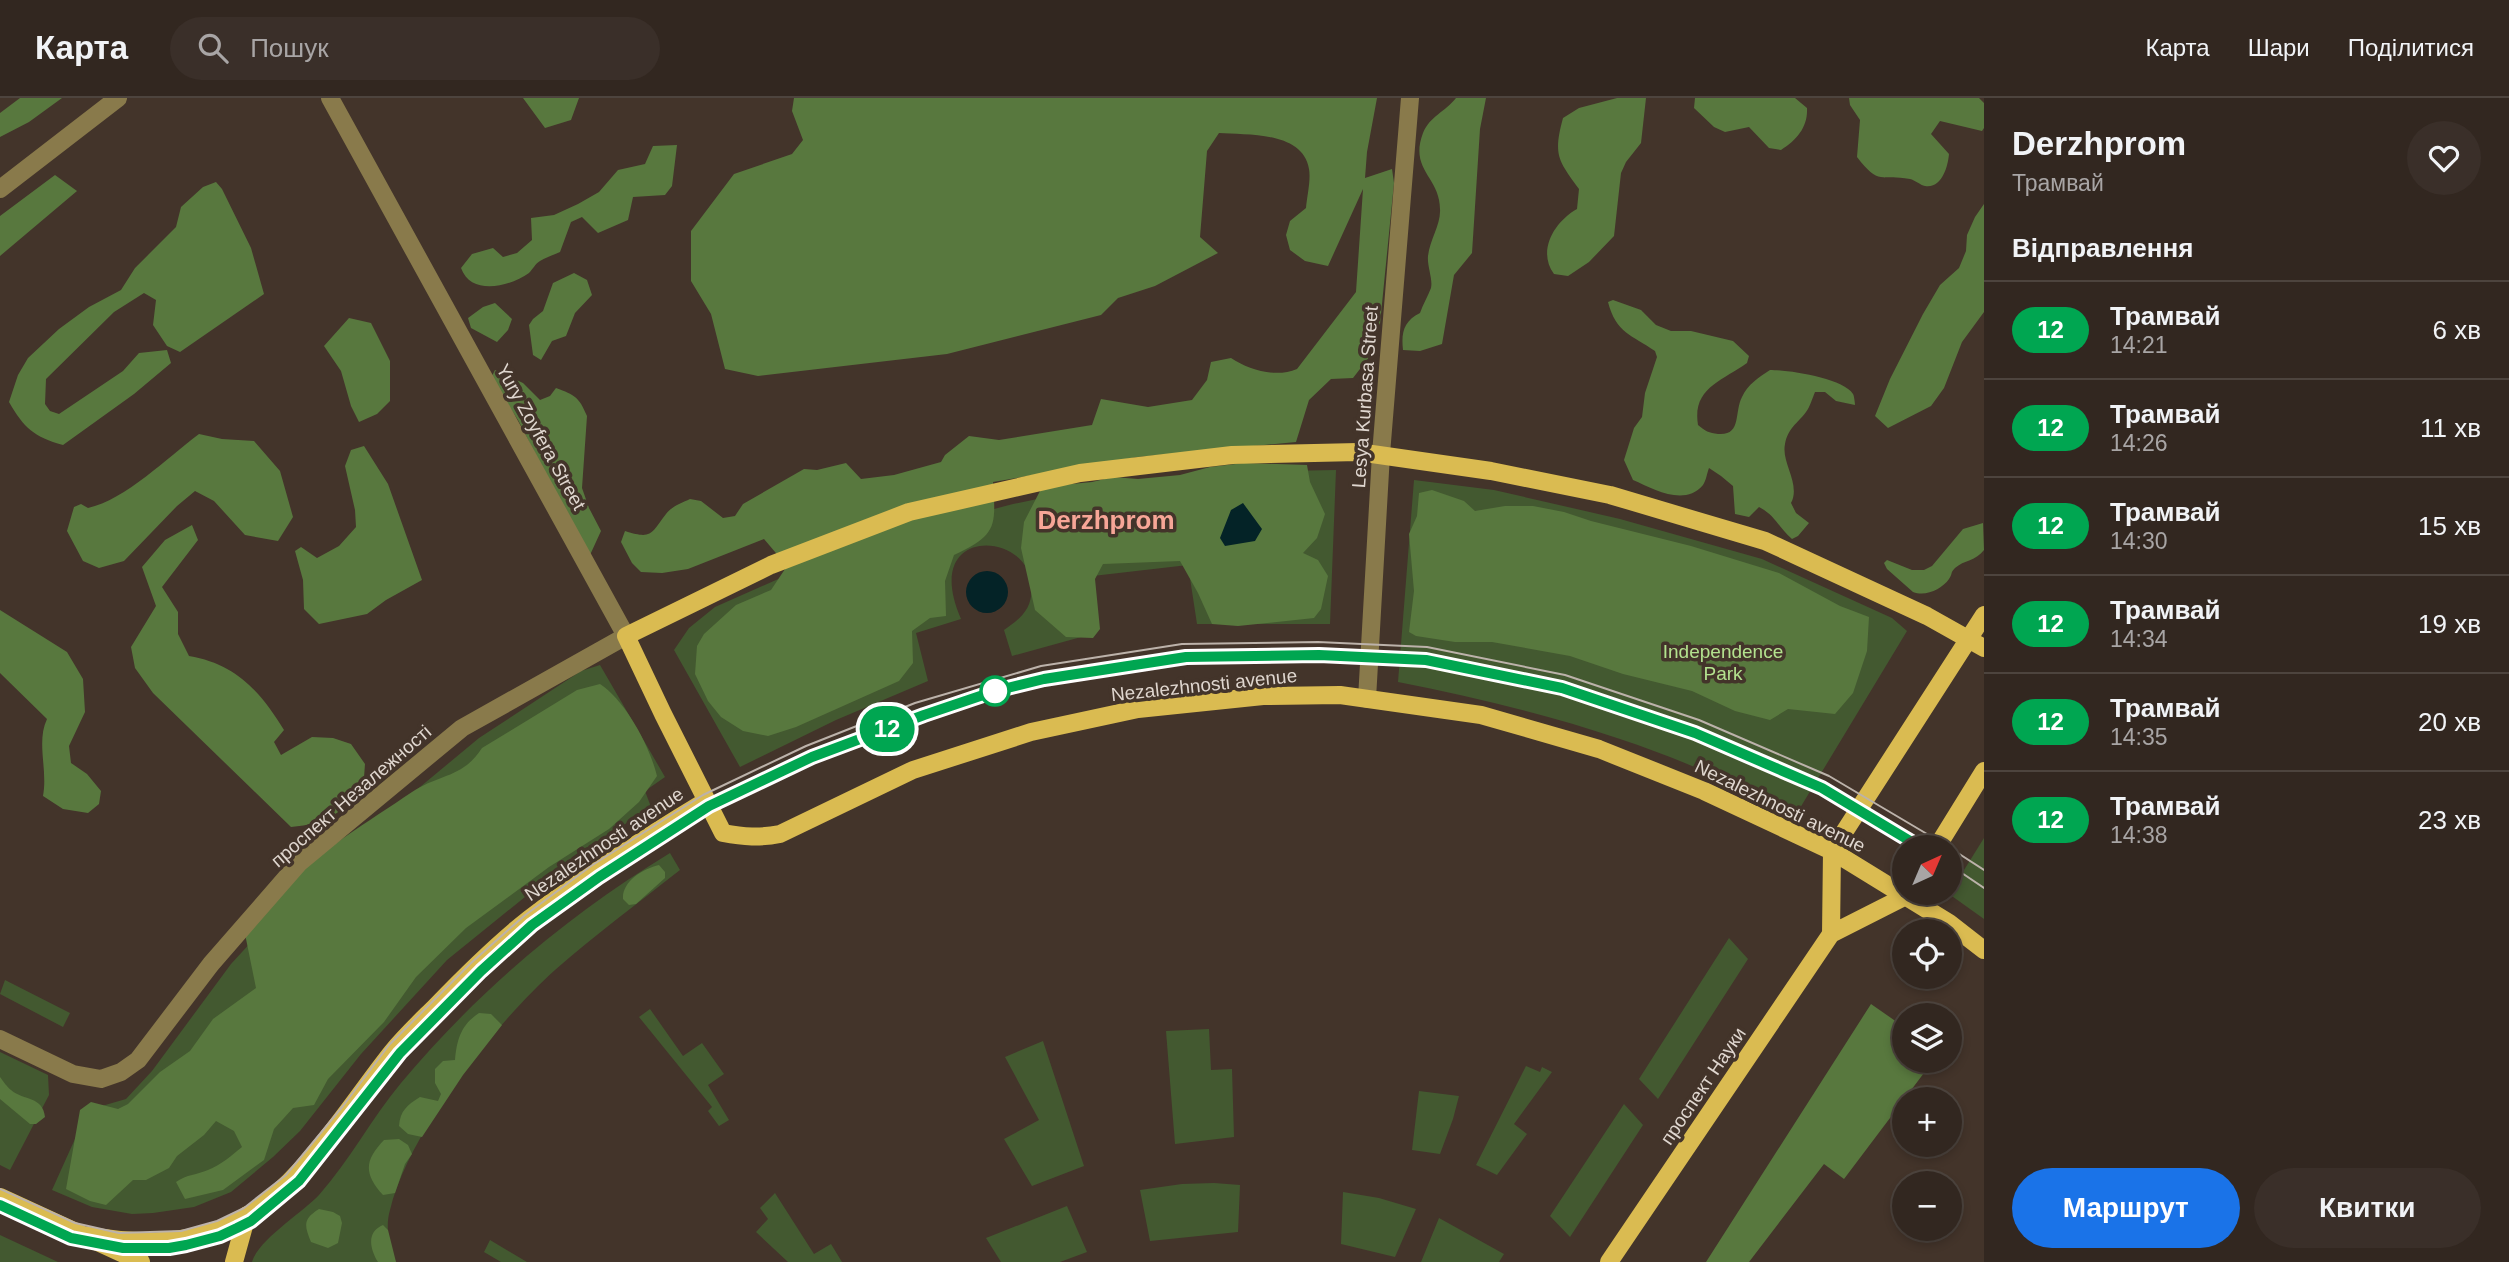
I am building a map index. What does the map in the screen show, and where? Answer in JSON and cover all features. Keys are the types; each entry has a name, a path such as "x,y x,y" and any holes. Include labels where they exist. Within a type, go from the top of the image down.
{"main road":[{"path":"626,636 771,565 909,512 1080,473 1232,455 1358,452 1491,471 1610,495 1765,541 1927,616 1976,644"},
{"path":"1831,934 1832,851 1858,808 1976,644 1984,615"},
{"name":"Yury Zoyfera Street","path":"626,636 706,801"},
{"name":"Nezalezhnosti avenue","path":"78,1234 130,1242 175,1240 231,1225 247,1215 298,1172 394,1049 437,1004 527,920 596,871 706,801 723,833 746,838 763,838 780,834 914,770 1031,732 1138,709 1263,696 1340,695 1481,715 1599,749 1704,791 1832,851 1892,885"},
{"path":"1944,835 1984,771"},
{"name":"проспект Науки","path":"1609,1262 1831,934 1892,902"},
{"name":"Nezalezhnosti avenue","path":"1923,905 1984,950"},
{"path":"0,1197 141,1262"},
{"path":"234,1262 247,1215"}],"street":[{"path":"0,189 117,98"},
{"name":"Yury Zoyfera Street","path":"330,98 626,636"},
{"name":"Lesya Kurbasa Street","path":"1367,699 1381,454 1410,98"},
{"name":"проспект Незалежності","path":"0,1039 72,1074 101,1079 121,1072 138,1060 212,964 299,863 462,728 626,636"}],"green space":[{"path":"20,98 62,98 29,122 0,137 0,113"},
{"path":"523,98 579,98 571,120 545,128"},
{"path":"794,98 1377,98 1365,178 1392,169 1394,183 1380,324 1370,356 1353,378 1331,379 1309,400 1296,442 1138,457 993,482 994,510 991,528 979,541 954,555 945,581 946,616 930,618 912,631 913,663 899,681 796,727 768,736 743,731 721,717 708,701 695,674 697,646 704,634 736,605 771,590 787,566 764,539 688,569 662,573 641,572 632,563 621,542 625,531 646,535 654,530 671,509 690,499 701,501 723,518 735,516 743,504 804,469 817,470 846,463 861,479 894,475 941,462 945,455 969,436 999,440 1092,425 1101,399 1148,407 1192,400 1207,380 1211,362 1231,358 1254,369 1272,373 1297,369 1356,292 1363,189 1328,266 1305,261 1290,250 1286,235 1290,221 1306,208 1309,169 1305,157 1285,141 1258,135 1219,133 1207,151 1200,237 1218,253 1155,286 1118,298 1101,315 947,354 758,376 725,369 711,314 691,281 691,231 734,174 792,154 803,140 792,111"},
{"path":"1456,98 1486,98 1480,129 1472,253 1454,275 1442,344 1420,351 1403,350 1405,328 1410,320 1420,313 1431,288 1428,256 1440,215 1439,198 1422,165 1420,146 1423,133 1430,122"},
{"path":"1617,98 1646,98 1641,143 1621,173 1614,236 1589,262 1568,276 1554,274 1547,256 1550,238 1561,221 1577,209 1579,189 1559,156 1558,141 1563,118 1579,108"},
{"path":"1695,98 1795,98 1807,108 1806,121 1792,142 1781,150 1769,148 1749,127 1725,132 1714,127 1694,108"},
{"path":"1849,98 1979,98 1984,103 1984,128 1982,131 1940,121 1931,134 1949,154 1945,170 1936,184 1925,186 1910,179 1881,177 1870,172 1857,157 1860,120 1850,105"},
{"path":"677,145 672,186 665,195 633,197 628,220 598,233 582,217 571,222 560,252 540,261 529,273 511,282 482,286 466,277 461,268 472,254 493,248 503,257 517,253 532,240 531,218 554,215 599,192 618,170 645,164 653,146"},
{"path":"55,175 77,191 0,256 0,216"},
{"path":"216,182 251,248 264,294 180,352 167,346 153,325 156,300 144,293 114,312 46,379 45,404 50,411 59,414 123,371 139,353 167,350 171,363 134,394 63,445 44,439 31,430 9,402 18,375 28,358 59,329 89,307 121,290 135,268 176,227 181,207 203,187"},
{"path":"1984,204 1984,312 1962,342 1944,388 1931,406 1888,428 1875,416 1890,379 1940,285 1959,268 1966,251 1967,235"},
{"path":"574,273 587,280 592,295 575,313 566,336 552,341 541,360 533,355 529,325 543,311 553,283"},
{"path":"1613,300 1641,310 1656,325 1671,331 1691,331 1733,341 1749,356 1747,363 1704,394 1697,412 1698,425 1710,432 1726,434 1731,431 1744,393 1770,370 1827,379 1847,388 1853,394 1855,405 1836,401 1825,392 1815,392 1807,410 1786,439 1786,459 1794,488 1791,503 1796,513 1809,523 1798,536 1792,539 1759,507 1749,517 1735,514 1733,486 1709,468 1703,485 1687,495 1669,494 1633,480 1624,460 1634,428 1642,417 1645,393 1657,357 1655,351 1620,327 1608,302"},
{"path":"495,303 512,319 508,330 497,342 471,328 468,318 483,307"},
{"path":"349,318 371,323 390,361 390,401 377,414 359,422 351,406 341,371 324,346"},
{"path":"495,370 523,383 540,400 550,396 556,388 568,393 579,401 584,410 587,416 582,488 601,531 590,555 577,536 518,420 491,378"},
{"path":"199,434 254,441 280,471 293,517 278,541 245,535 214,501 195,491 124,561 99,568 83,561 67,531 74,507 81,504 88,508 117,496 146,477"},
{"path":"364,446 388,484 422,580 367,614 319,624 304,609 303,580 295,551 301,547 317,558 339,546 356,527 345,466 351,450"},
{"path":"1244,463 1307,465 1310,482 1325,514 1317,538 1303,553 1318,560 1328,576 1321,609 1314,618 1238,626 1212,624 1180,561 1103,564 1095,579 1100,629 1093,638 1066,637 1035,610 1021,548 1024,522 1040,491 1051,486 1113,477 1138,479 1180,475 1210,467"},
{"path":"1336,470 1330,624 1197,624 1188,565 1084,577 1092,634 1012,656 1004,630 1017,621 1029,605 1031,582 1025,565 1012,553 996,547 979,546 964,553 954,566 952,588 961,619 916,633 928,681 836,720 740,767 674,650 689,628 715,607 785,576 922,528 1013,504 1090,488 1234,472"},
{"name":"Independence Park","path":"1414,480 1494,490 1620,519 1762,559 1892,618 1907,631 1797,813 1688,764 1593,730 1510,707 1398,682"},
{"name":"Independence Park","path":"1432,490 1464,501 1475,511 1505,506 1533,506 1564,512 1779,573 1840,606 1869,617 1867,651 1853,693 1835,714 1788,709 1770,720 1735,711 1692,691 1623,674 1570,656 1492,642 1455,642 1416,636 1409,632 1414,591 1409,534 1417,516 1419,493"},
{"path":"1983,523 1984,550 1955,568 1946,583 1938,589 1923,593 1913,592 1887,569 1884,563 1887,560 1912,570 1924,570 1932,566 1963,529"},
{"path":"192,525 198,540 162,587 178,612 178,634 189,656 220,665 245,681 256,692 284,730 274,742 281,755 312,737 333,738 351,744 365,764 363,791 338,812 322,821 291,827 153,693 135,668 131,647 156,606 142,567 165,540"},
{"path":"0,610 67,652 83,679 85,712 69,746 71,763 87,774 101,791 99,804 88,813 63,809 43,796 42,737 47,719 0,673"},
{"path":"600,665 665,777 645,791 651,807 572,859 447,960 361,1054 300,1131 231,1192 194,1207 132,1214 92,1207 52,1190 88,1110 126,1099 152,1071 231,964 308,880 479,738 581,671"},
{"path":"600,684 628,713 654,764 657,776 639,802 609,829 549,867 466,928 416,977 384,1022 328,1079 314,1105 293,1108 274,1129 264,1160 223,1190 185,1199 176,1182 213,1168 242,1147 234,1131 216,1121 204,1135 177,1156 169,1168 146,1180 133,1180 106,1205 90,1201 66,1189 80,1110 91,1102 118,1109 128,1104 160,1072 190,1051 213,1019 256,988 245,934 297,874 345,837 412,792 467,765 482,748 577,690"},
{"path":"1984,838 1984,919 1962,903 1962,873"},
{"path":"670,853 680,870 555,970 507,1019 457,1081 415,1147 400,1180 388,1223 388,1236 396,1262 252,1262 271,1236 319,1195 401,1083 461,1017 560,929"},
{"path":"659,865 665,872 665,878 636,904 629,905 623,899 630,881 646,869"},
{"path":"1729,938 1748,959 1658,1099 1639,1079"},
{"path":"5,980 70,1013 63,1027 0,994"},
{"path":"1871,1004 1892,1019 1892,1073 1924,1073 1913,1087 1892,1087 1892,1115 1844,1179 1824,1164 1749,1262 1706,1262"},
{"path":"650,1009 683,1056 702,1043 724,1074 708,1085 729,1120 719,1126 708,1111 712,1107 639,1017"},
{"path":"479,1013 491,1014 502,1025 463,1075 422,1137 408,1134 399,1126 403,1112 420,1097 438,1101 441,1094 435,1083 435,1069 443,1061 455,1060 461,1033 468,1022"},
{"path":"1209,1029 1211,1070 1232,1069 1234,1137 1175,1144 1166,1031"},
{"path":"1043,1041 1084,1166 1032,1186 1004,1139 1039,1120 1005,1057"},
{"path":"0,1052 48,1075 49,1095 10,1170 0,1165"},
{"path":"1526,1066 1540,1072 1542,1067 1552,1072 1514,1124 1527,1134 1497,1175 1476,1165"},
{"path":"0,1077 11,1090 41,1105 45,1117 36,1124 30,1124 0,1099"},
{"path":"1419,1091 1459,1096 1440,1154 1412,1150"},
{"path":"1624,1104 1643,1125 1570,1237 1550,1216"},
{"path":"399,1139 408,1145 412,1154 405,1164 395,1193 383,1195 372,1180 370,1160 384,1140"},
{"path":"1214,1183 1240,1185 1238,1232 1150,1241 1140,1190"},
{"path":"1343,1192 1379,1198 1416,1209 1395,1257 1341,1244"},
{"path":"775,1193 814,1254 831,1244 842,1262 788,1262 756,1232 768,1219 760,1208"},
{"path":"1067,1206 1087,1252 1060,1262 1001,1262 986,1238"},
{"path":"319,1209 340,1216 342,1223 338,1243 328,1248 311,1242 307,1231 308,1219"},
{"path":"1439,1218 1504,1254 1499,1262 1421,1262"},
{"path":"383,1225 388,1230 396,1262 378,1262 373,1252 372,1236"},
{"path":"0,1235 58,1262 0,1262"},
{"path":"490,1240 527,1262 501,1262 484,1252"}],"water":[{"path":"1243,503 1262,529 1255,541 1225,546 1220,538 1231,510"},
{"path":"987,571 1002,577 1008,592 1002,607 987,613 972,607 966,592 972,577"}],"tram line":[{"path":"0,1189 75,1223 119,1233 181,1231 217,1221 244,1208 286,1175 389,1045 471,963 524,916 591,866 703,795 806,746 915,703 1041,666 1182,644 1318,642 1427,647 1565,675 1699,720 1829,776 1929,835"},
{"path":"0,1205 73,1238 135,1248 166,1247 195,1241 250,1219 276,1202 300,1181 400,1053 481,971 532,925 599,877 709,806 812,757 995,691 1044,679 1186,658 1319,655 1425,660 1562,688 1695,733 1822,788 1900,835"},
{"name":"12","path":"0,1205 71,1238 123,1248 169,1248 186,1245 220,1236 251,1221 285,1195 312,1167 400,1053 481,971 532,925 599,877 709,806 812,757 995,691 1044,679 1186,657 1319,655 1426,660 1562,688 1695,733 1822,788 1901,835"},
{"path":"1962,856 1984,870"},
{"path":"1962,873 1984,888"}],"district":[{"name":"Derzhprom","path":"1106,520"}]}
